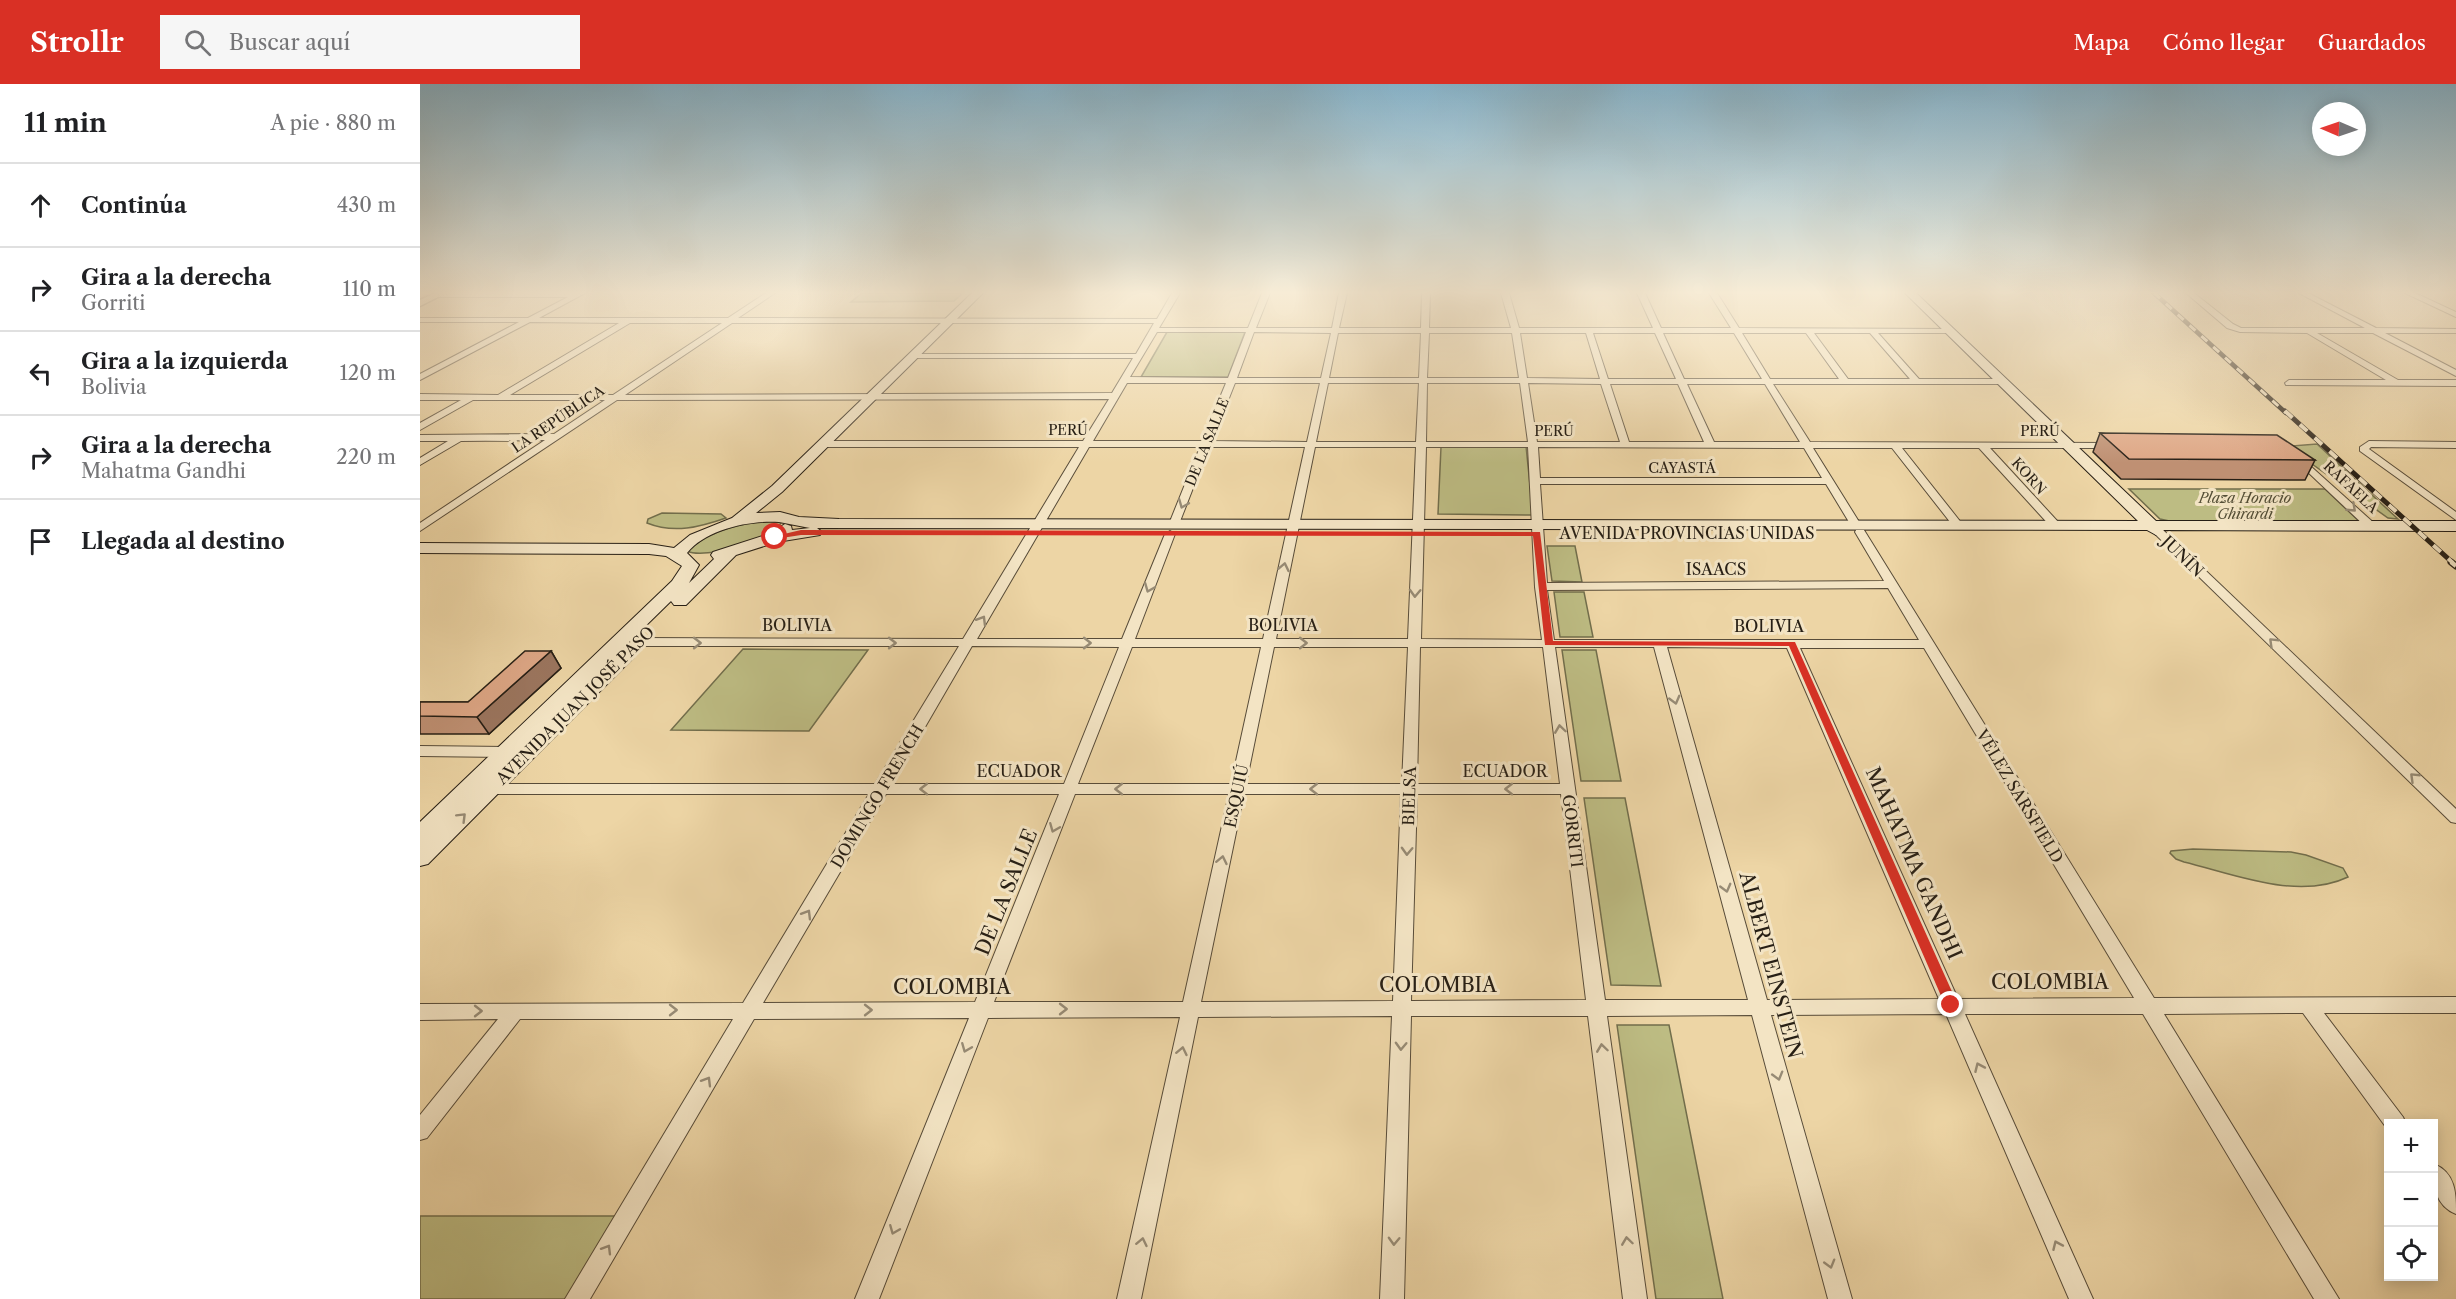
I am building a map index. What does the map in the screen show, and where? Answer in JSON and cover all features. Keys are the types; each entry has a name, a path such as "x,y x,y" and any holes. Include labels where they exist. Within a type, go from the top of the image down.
{"main road":[{"path":"420,548 649,549 667,550 681,556 687,542 732,524 777,489 920,350"},
{"name":"JUNÍN","path":"1968,350 2155,529"},
{"path":"775,537 783,532 785,519 776,507 777,489"},
{"name":"AVENIDA PROVINCIAS UNIDAS","path":"732,524 751,519 785,519 840,524 1036,529"},
{"name":"AVENIDA PROVINCIAS UNIDAS","path":"1858,529 1958,525 2155,529 2456,526"},
{"name":"AVENIDA PROVINCIAS UNIDAS","path":"681,556 706,557 801,532 1036,529 2155,529 2456,532"},
{"path":"420,539 662,540 708,532"},
{"name":"AVENIDA JUAN JOSÉ PASO","path":"420,836 482,786 638,642 730,552"},
{"name":"AVENIDA JUAN JOSÉ PASO","path":"420,858 482,786 506,752 678,585 688,573 691,565 681,556"}],"street":[{"path":"420,377 473,350"},
{"path":"500,397 579,350"},
{"name":"LA REPÚBLICA","path":"420,528 686,350"},
{"name":"DOMINGO FRENCH","path":"577,1299 1142,350"},
{"name":"DE LA SALLE","path":"867,1299 1243,350"},
{"name":"ESQUIÚ","path":"1130,1299 1331,350"},
{"name":"BIELSA","path":"1392,1299 1424,350"},
{"name":"GORRITI","path":"1518,350 1533,444 1541,587 1635,1299"},
{"path":"1595,350 1625,444"},
{"path":"1668,350 1710,444"},
{"name":"VÉLEZ SARSFIELD","path":"1748,350 2327,1299"},
{"path":"1822,350 1845,381"},
{"path":"1888,350 1917,382"},
{"path":"2341,350 2397,383"},
{"path":"2412,350 2456,373"},
{"path":"913,356 1138,356"},
{"path":"1124,380 2002,382"},
{"path":"2289,383 2456,383"},
{"path":"420,397 1115,396"},
{"path":"420,426 472,397"},
{"path":"420,438 556,437"},
{"path":"420,462 460,438"},
{"name":"PERÚ","path":"824,444 2124,445"},
{"path":"2456,445 2369,444 2363,449 2456,517"},
{"path":"1895,445 1958,525"},
{"name":"KORN","path":"1982,445 2056,526"},
{"name":"RAFAELA","path":"2292,452 2372,526"},
{"name":"CAYASTÁ","path":"1536,481 1828,481"},
{"name":"JUNÍN","path":"2155,529 2456,818"},
{"name":"ISAACS","path":"1541,587 1891,584"},
{"name":"BOLIVIA","path":"638,642 1928,644"},
{"name":"ALBERT EINSTEIN","path":"1659,644 1840,1299"},
{"name":"MAHATMA GANDHI","path":"1792,644 2081,1299"},
{"path":"420,751 506,752"},
{"name":"ECUADOR","path":"482,786 881,789 1568,789"},
{"name":"COLOMBIA","path":"420,1012 2147,1004 2456,1005"},
{"path":"2307,1004 2392,1119"},
{"path":"420,1131 516,1011"},
{"path":"2438,1181 2456,1204"}],"green space":[{"path":"1157,350 1238,350 1228,377 1141,377"},
{"path":"2317,444 2398,519 2388,518 2312,464 2291,446"},
{"path":"1526,446 1533,515 1438,514 1441,447"},
{"name":"Plaza Horacio Ghirardi","path":"2129,489 2325,489 2361,523 2174,522 2160,519"},
{"path":"662,513 721,514 726,518 677,529 647,523 648,519"},
{"path":"776,520 781,523 775,529 752,542 708,553 687,551 707,537 728,528"},
{"path":"1547,546 1575,546 1582,582 1552,581"},
{"path":"1554,592 1584,592 1593,637 1560,637"},
{"path":"743,649 868,650 809,731 671,730"},
{"path":"1562,650 1596,650 1621,781 1581,781"},
{"path":"1584,798 1625,798 1661,986 1611,985"},
{"path":"2193,849 2291,852 2343,868 2348,877 2329,884 2287,886 2266,883 2184,862 2176,859 2170,853"},
{"path":"1617,1025 1669,1025 1723,1299 1656,1299"},
{"path":"420,1216 617,1216 567,1299 420,1299"}],"building":[{"path":"2100,433 2277,435 2315,460 2129,459"},
{"path":"525,651 551,651 477,717 420,716 420,702 468,702"}],"railway":[{"path":"2216,350 2286,413"},
{"path":"2285,411 2453,563"},
{"path":"2451,562 2456,566"}],"route":[{"path":"775,537 801,532 1537,534 1541,587 1549,643 1792,644 1951,1005"}]}
